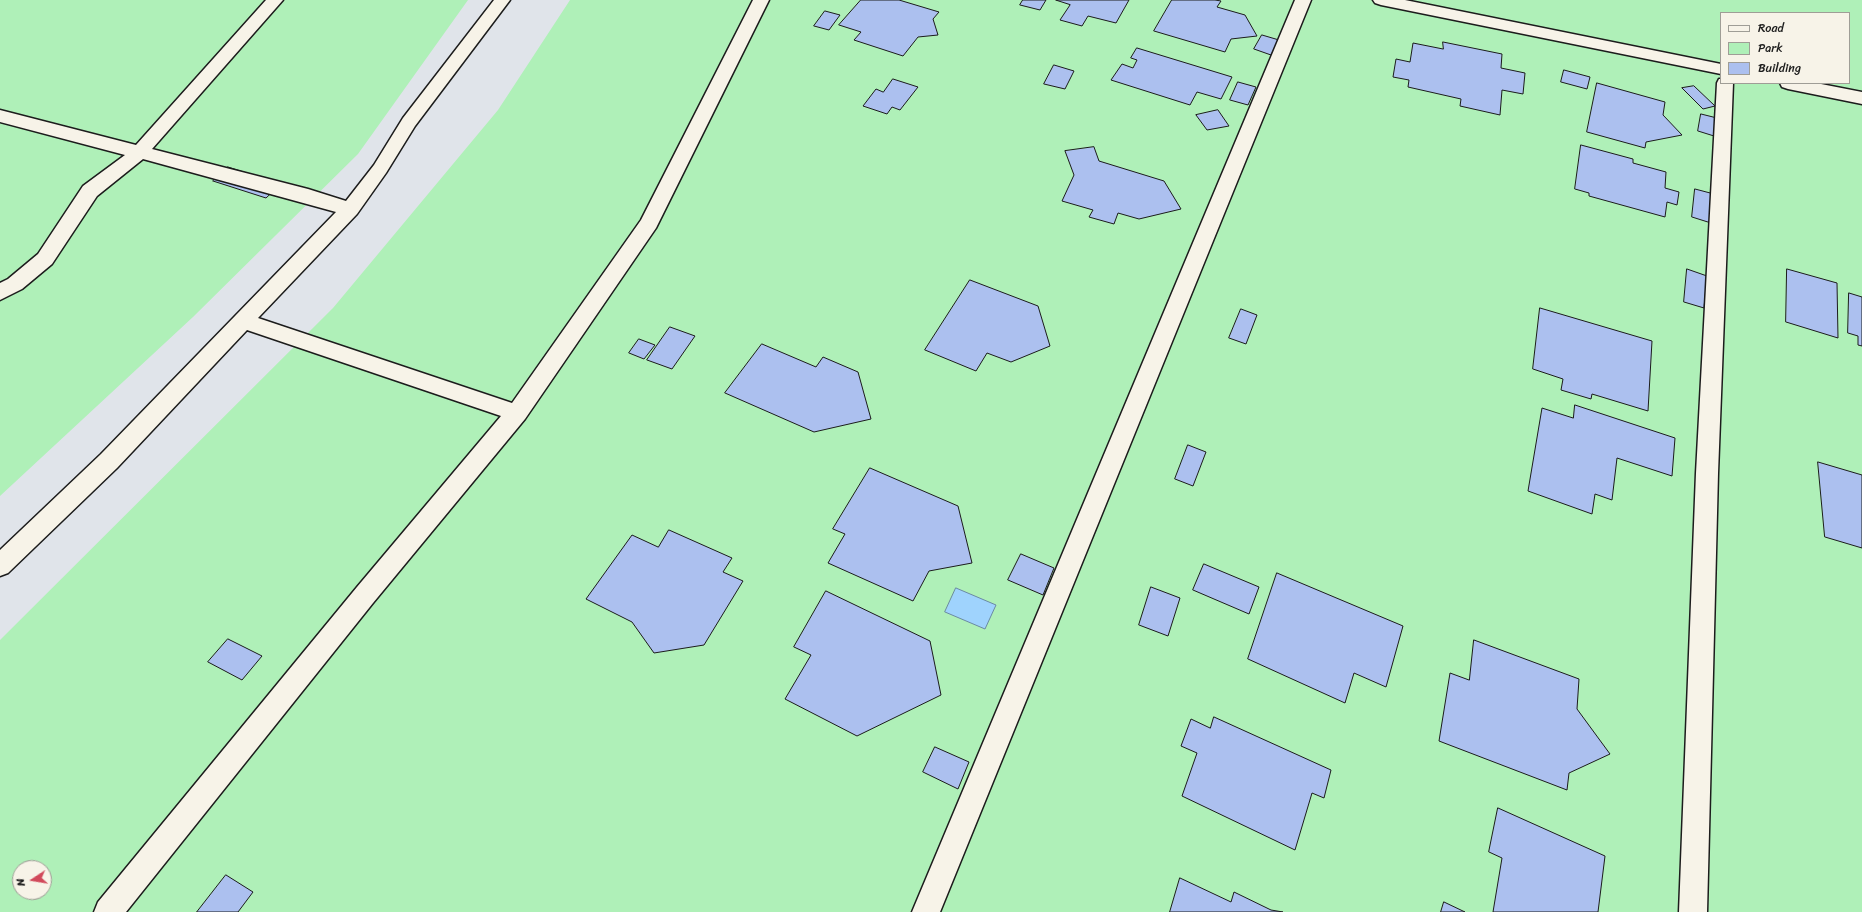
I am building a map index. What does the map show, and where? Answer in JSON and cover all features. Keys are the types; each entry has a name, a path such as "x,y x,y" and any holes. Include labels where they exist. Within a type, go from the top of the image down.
{"street":[{"path":"0,292 16,284 45,259 90,191 140,152 275,0"},
{"path":"0,565 109,461 350,209 380,169 409,122 502,0"},
{"path":"108,912 360,602 517,413 649,223 761,0"},
{"path":"926,912 1303,0"},
{"path":"1382,0 1720,69"},
{"path":"1693,912 1707,473 1725,84"},
{"path":"1793,84 1862,98"},
{"path":"0,116 308,196 350,209"},
{"path":"243,321 517,413"}],"green space":[{"path":"0,0 468,0 358,154 193,317 0,496"},
{"path":"570,0 1862,0 1862,912 0,912 0,640 333,308 498,110"}],"water":[{"path":"956,588 996,605 985,629 945,612"}],"building":[{"path":"861,0 899,0 939,12 933,19 938,35 918,37 903,56 854,40 861,32 839,25"},
{"path":"1023,0 1046,0 1040,10 1020,5"},
{"path":"1056,0 1129,0 1116,23 1088,16 1082,26 1060,20 1070,5"},
{"path":"1172,0 1221,1 1217,7 1245,15 1257,36 1231,39 1225,52 1154,31"},
{"path":"825,11 840,15 829,30 814,26"},
{"path":"1262,35 1279,40 1271,55 1254,49"},
{"path":"1443,42 1502,54 1501,68 1525,73 1523,94 1502,90 1500,115 1460,106 1461,99 1408,87 1409,80 1393,77 1396,59 1410,62 1413,43 1443,49"},
{"path":"1137,48 1232,77 1221,99 1197,92 1190,105 1111,80 1122,64 1133,68 1137,60 1131,58"},
{"path":"1054,65 1074,71 1065,89 1044,84"},
{"path":"1564,70 1590,77 1587,89 1561,82"},
{"path":"893,79 918,87 900,110 892,107 887,114 863,106 876,89 883,92"},
{"path":"1238,82 1256,87 1248,105 1230,100"},
{"path":"1597,83 1665,102 1663,115 1682,135 1646,142 1645,148 1587,132"},
{"path":"1694,86 1715,106 1703,109 1682,88"},
{"path":"1218,110 1229,126 1207,130 1196,115"},
{"path":"1701,114 1717,118 1714,136 1698,131"},
{"path":"1581,145 1633,159 1633,163 1666,172 1665,188 1679,192 1677,205 1667,202 1665,217 1589,196 1589,193 1575,189"},
{"path":"1094,147 1099,161 1164,181 1181,209 1139,219 1118,213 1114,224 1089,217 1093,210 1062,201 1074,175 1065,151"},
{"path":"228,167 281,184 266,198 213,181"},
{"path":"1695,189 1714,194 1711,223 1692,217"},
{"path":"1687,269 1707,276 1704,308 1684,302"},
{"path":"1787,269 1837,283 1838,338 1786,322"},
{"path":"970,280 1038,306 1050,346 1011,362 987,353 976,371 925,350"},
{"path":"1849,293 1862,297 1862,346 1858,345 1858,336 1848,333"},
{"path":"1540,308 1652,341 1648,411 1592,394 1591,399 1561,390 1563,379 1533,369"},
{"path":"1241,309 1257,315 1246,344 1229,338"},
{"path":"670,327 695,336 672,369 647,360"},
{"path":"639,339 655,345 644,359 629,353"},
{"path":"762,344 816,367 823,357 858,372 871,419 814,432 725,393"},
{"path":"1575,405 1675,438 1672,476 1617,458 1612,500 1595,494 1592,514 1528,491 1542,408 1573,418"},
{"path":"1188,445 1206,452 1193,486 1175,479"},
{"path":"1818,462 1862,475 1862,548 1825,537"},
{"path":"870,468 958,506 972,563 929,571 913,601 828,563 845,534 833,529"},
{"path":"669,530 732,558 723,572 743,581 704,645 654,653 632,622 586,599 632,535 658,547"},
{"path":"1021,554 1054,568 1043,595 1008,580"},
{"path":"1204,564 1259,587 1249,614 1193,590"},
{"path":"1277,573 1403,626 1386,687 1354,673 1345,703 1248,659"},
{"path":"1151,587 1180,598 1168,636 1139,625"},
{"path":"826,591 930,641 941,695 857,736 785,699 811,655 794,647"},
{"path":"228,639 262,656 242,680 208,662"},
{"path":"1474,640 1579,679 1577,709 1610,754 1569,773 1567,790 1439,741 1450,673 1469,680"},
{"path":"1214,717 1331,770 1324,798 1312,793 1295,850 1182,796 1197,753 1181,746 1191,719 1210,728"},
{"path":"935,747 969,762 958,789 923,772"},
{"path":"1498,808 1605,856 1598,912 1493,912 1502,858 1489,852"},
{"path":"226,875 253,892 238,912 197,912"},
{"path":"1180,878 1231,902 1234,892 1271,910 1283,912 1170,912"},
{"path":"1444,902 1465,912 1441,912"}]}
